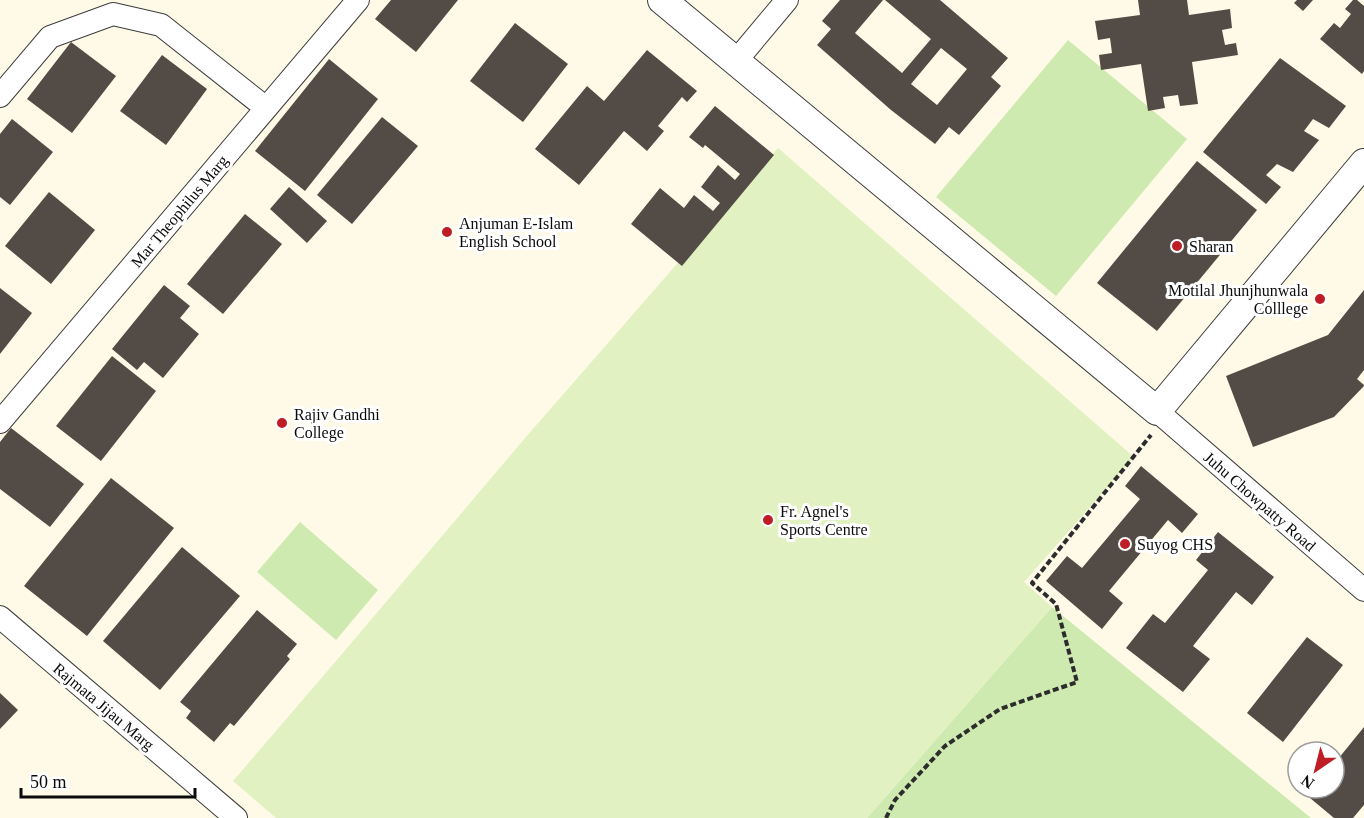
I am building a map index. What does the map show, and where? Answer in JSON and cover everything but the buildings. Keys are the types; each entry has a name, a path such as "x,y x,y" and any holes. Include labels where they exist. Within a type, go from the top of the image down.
{"street":[{"name":"Mar Theophilus Marg","path":"0,422 358,0"},
{"path":"662,0 1161,415 1364,163"},
{"path":"736,61 787,0"},
{"path":"0,96 50,37 113,14 161,25 266,108"},
{"name":"Juhu Chowpatty Road","path":"1161,415 1364,590"},
{"name":"Rajmata Jijau Marg","path":"0,617 236,818"}],"path":[{"path":"886,818 895,800 945,746 1000,709 1077,682 1056,604 1032,583 1161,415"}],"green space":[{"path":"1068,40 1187,139 1056,296 936,197"},
{"name":"Fr. Agnel's Sports Centre","path":"778,148 1134,457 1024,582 1052,607 867,818 276,818 233,781 526,437"},
{"path":"300,522 378,590 336,640 257,572"},
{"path":"1052,607 1286,798 1286,800 1311,818 867,818"}],"place":[{"name":"Anjuman E-Islam English School","path":"447,232"},
{"name":"Sharan","path":"1177,246"},
{"name":"Motilal Jhunjhunwala Colllege","path":"1320,299"},
{"name":"Rajiv Gandhi College","path":"282,423"},
{"name":"Fr. Agnel's Sports Centre","path":"768,520"},
{"name":"Suyog CHS","path":"1125,544"}]}
